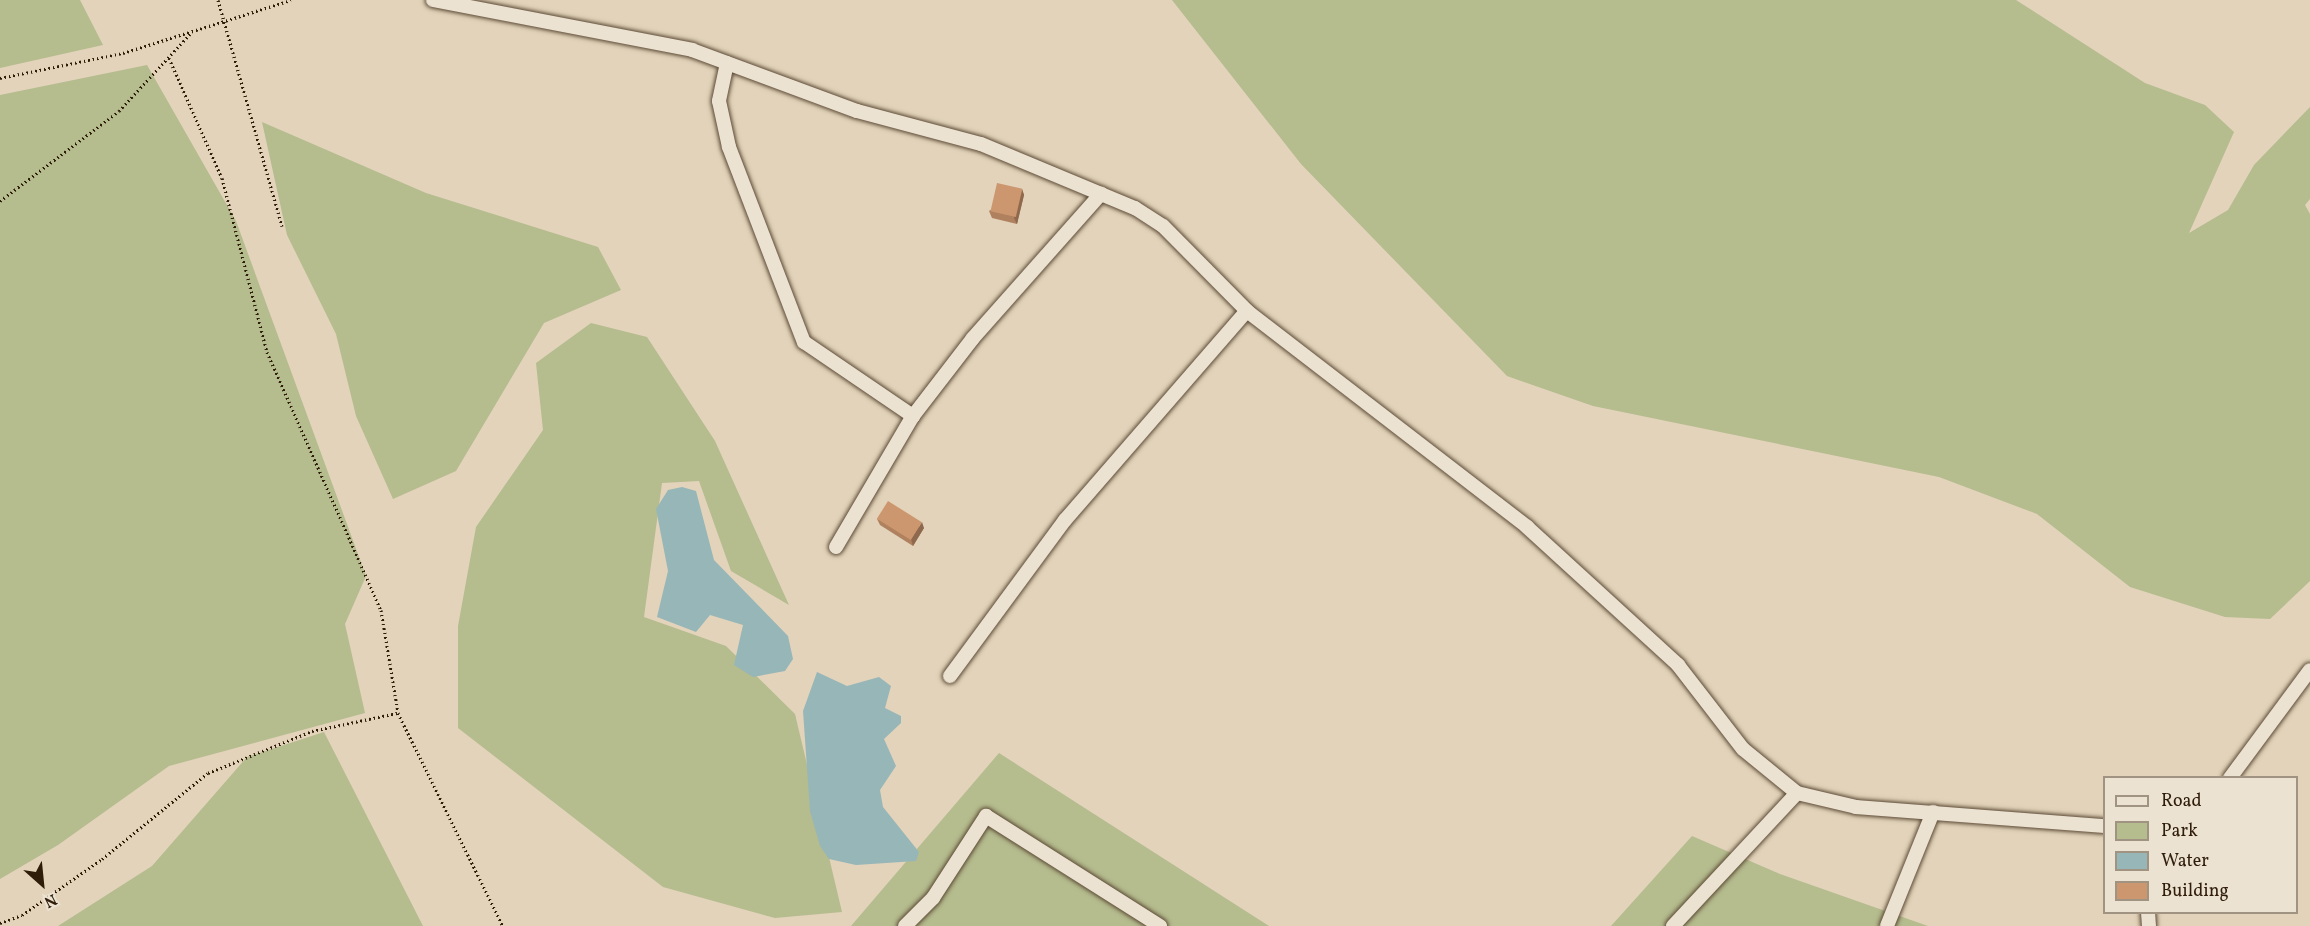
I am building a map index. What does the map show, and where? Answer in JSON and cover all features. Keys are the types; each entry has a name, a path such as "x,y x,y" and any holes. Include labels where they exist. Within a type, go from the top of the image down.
{"street":[{"path":"433,0 692,50 857,111 981,144 1101,194 1163,226 1247,311 1527,527 1678,665 1743,749 1797,793 1856,807 2103,826"},
{"path":"727,63 719,101 729,147 804,342 913,416"},
{"path":"836,547 913,416 973,338 1101,194"},
{"path":"950,676 1065,520 1247,311"},
{"path":"2231,776 2310,670"},
{"path":"1673,926 1797,793"},
{"path":"1887,926 1933,812"},
{"path":"906,926 933,898 975,825 986,816 1160,926"}],"path":[{"path":"218,0 222,24 282,226"},
{"path":"0,78 191,33 291,0"},
{"path":"0,201 119,111 191,33"},
{"path":"169,58 222,178 267,352 381,610 398,713 503,926"},
{"path":"0,923 22,915 102,859 208,773 312,731 398,713"}],"green space":[{"path":"0,0 80,0 103,45 0,68"},
{"path":"1172,0 2016,0 2145,83 2205,105 2234,132 2189,233 2228,210 2254,165 2310,107 2310,199 2305,205 2310,214 2310,581 2270,619 2225,617 2130,587 2037,514 1939,477 1593,406 1507,376 1301,164"},
{"path":"147,65 236,221 366,576 345,624 365,713 169,766 58,845 0,879 0,95"},
{"path":"262,122 426,193 598,247 621,290 544,323 456,471 393,499 356,416 336,334 287,235"},
{"path":"591,323 647,337 715,441 789,605 731,571 699,481 662,483 644,617 726,646 795,714 842,912 775,918 663,887 458,728 458,626 476,527 543,430 536,363"},
{"path":"324,732 423,926 58,926 152,866 247,757"},
{"path":"999,753 1269,926 851,926"},
{"path":"1692,836 1780,874 1928,926 1611,926"}],"water":[{"path":"682,487 696,491 714,560 788,636 793,659 785,671 753,677 734,665 743,625 710,615 696,632 657,617 668,571 656,509 668,490"},
{"path":"817,672 847,686 879,677 891,686 885,708 901,716 901,723 884,739 896,766 880,790 883,807 919,852 916,861 856,865 829,859 820,846 810,811 803,711"}],"building":[{"path":"997,183 1022,189 1016,217 990,211"},
{"path":"888,501 922,522 911,540 877,519"}]}
